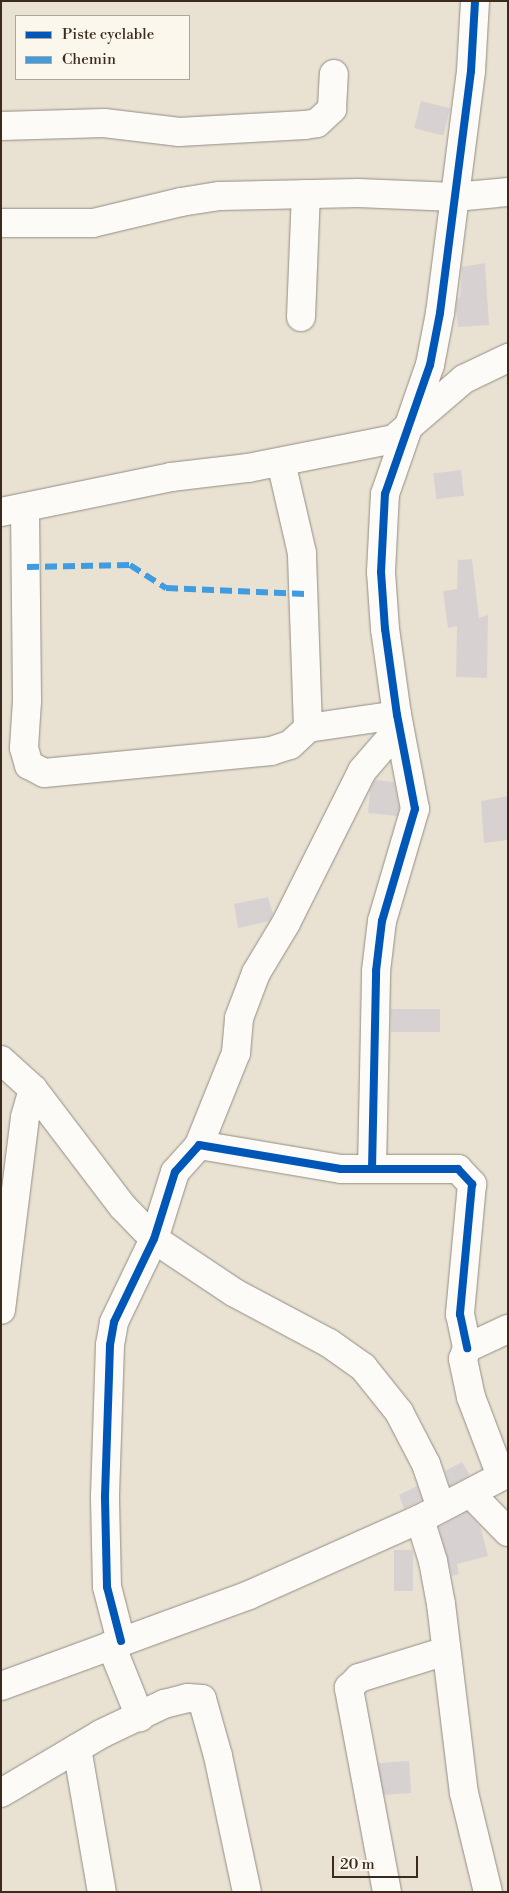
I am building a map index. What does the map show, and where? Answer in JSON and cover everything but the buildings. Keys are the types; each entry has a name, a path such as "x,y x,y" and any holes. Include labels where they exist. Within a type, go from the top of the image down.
{"street":[{"path":"372,1169 376,979 382,920 416,809 398,722 382,591 385,494 412,424 430,365 455,197 471,71 475,1"},
{"path":"1,126 104,123 179,132 305,125 325,118 332,109 334,74"},
{"path":"1,223 93,223 220,196 306,194 455,197 508,192"},
{"path":"301,317 306,194"},
{"path":"398,722 308,728 290,745 271,751 44,773 29,765 24,748 27,701 13,510 171,477 281,462 394,439 464,379 508,358"},
{"path":"281,462 302,552 308,728"},
{"path":"140,1717 116,1643 107,1587 107,1362 114,1322 154,1239 175,1172 199,1145 234,1062 239,1018 256,973 286,923 362,771 398,722"},
{"path":"1,1060 34,1089 112,1194 154,1239 234,1293 328,1344 363,1367 400,1412 426,1464 433,1561 464,1793 488,1892"},
{"path":"1,1310 25,1117 34,1089"},
{"path":"1,1686 249,1595 430,1514 471,1494 505,1474 464,1372 463,1359 467,1348 460,1314 472,1184 458,1169 341,1169 199,1145"},
{"path":"467,1348 508,1329"},
{"path":"471,1494 508,1532"},
{"path":"387,1892 349,1688 359,1678 446,1651"},
{"path":"1,1793 77,1748 164,1704 188,1698 202,1699 218,1756 247,1892"},
{"path":"77,1748 102,1892"}],"marked path":[{"path":"27,567 130,565 166,588 305,594"}],"cycle path":[{"path":"372,1169 376,971 382,921 415,809 397,715 385,629 381,572 385,494 430,365 440,313 471,71 475,1"},
{"path":"121,1641 107,1587 105,1496 110,1345 114,1322 154,1239 175,1172 199,1145 341,1169 458,1169 472,1184 460,1314 467,1348"}]}
